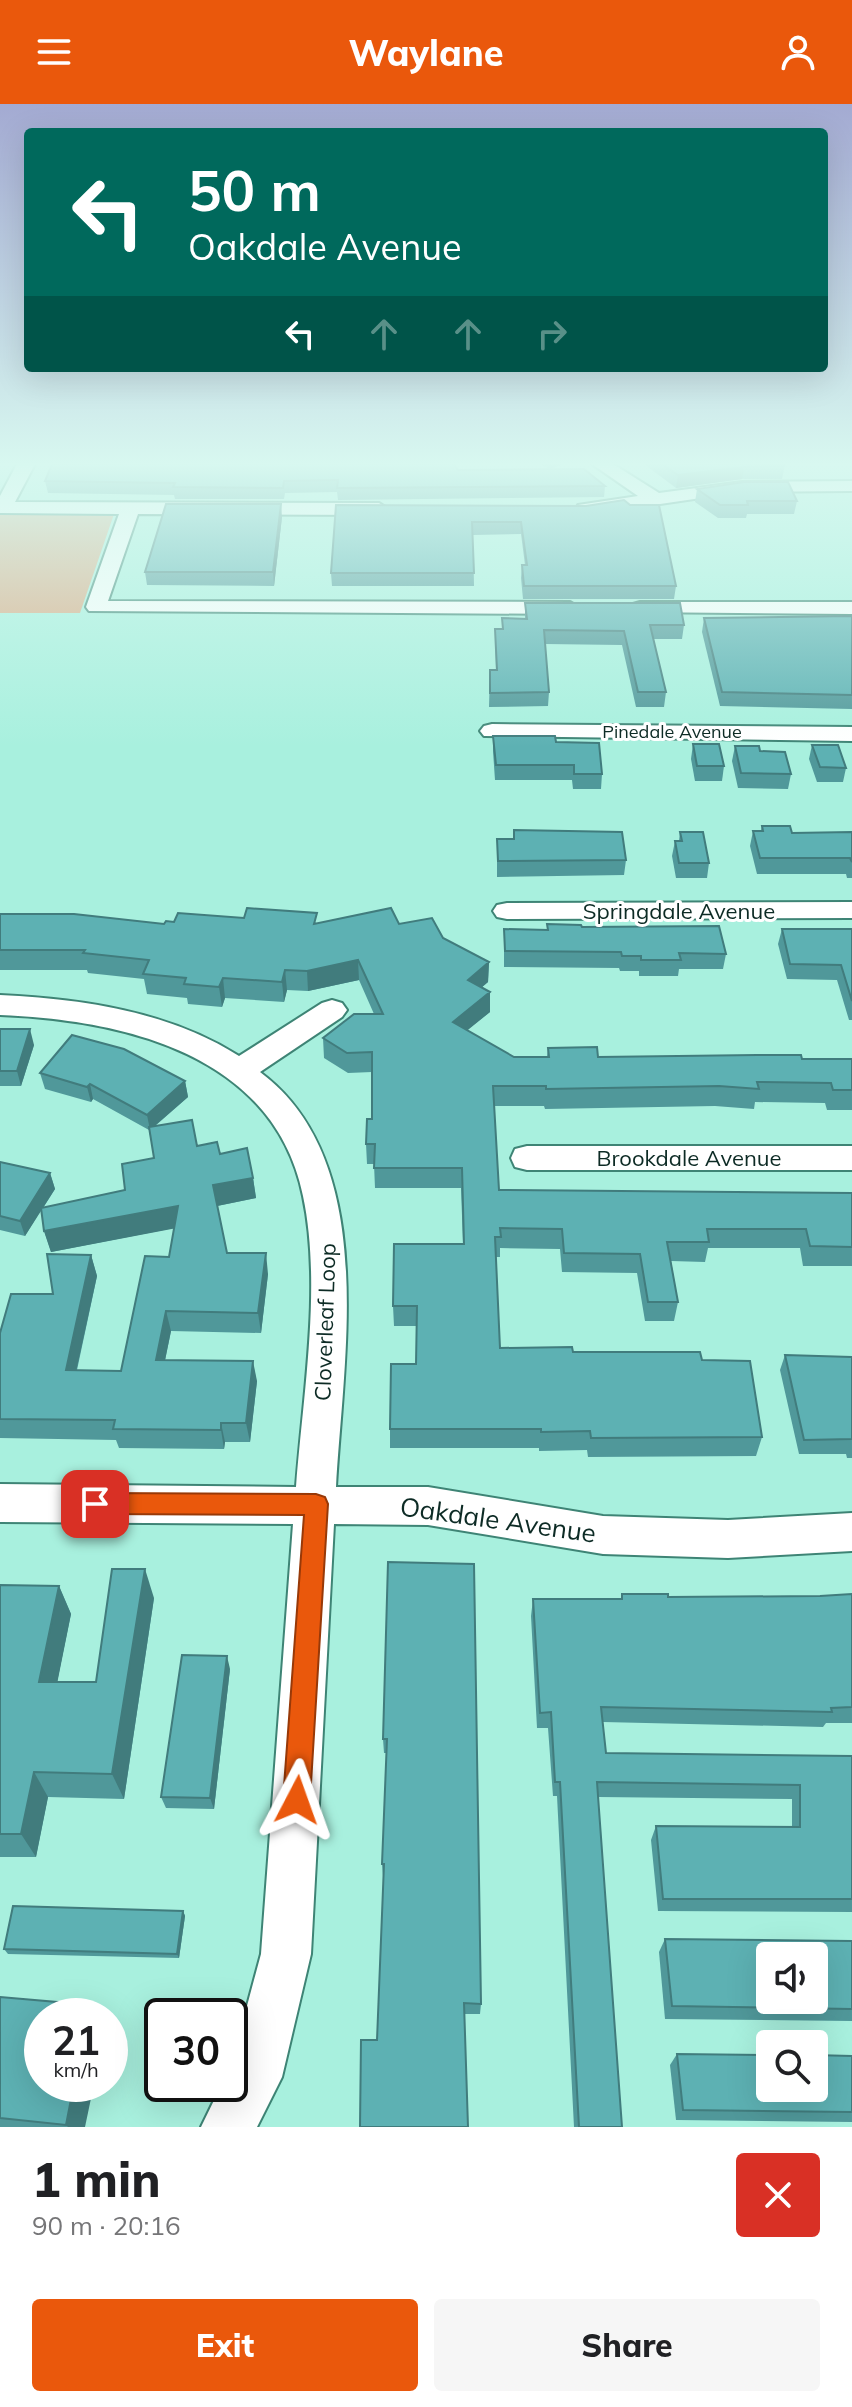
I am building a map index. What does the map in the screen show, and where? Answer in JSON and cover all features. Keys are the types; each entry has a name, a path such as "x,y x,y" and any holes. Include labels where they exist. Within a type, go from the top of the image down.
{"street":[{"path":"113,558 96,607 588,608"},
{"path":"619,608 852,608"},
{"name":"Pinedale Avenue","path":"492,731 852,734"},
{"name":"Springdale Avenue","path":"507,911 852,910"},
{"name":"Cloverleaf Loop","path":"0,1005 103,1013 174,1033 240,1070 285,1115 312,1164 327,1228 329,1287 286,1954 255,2077 228,2127"},
{"path":"240,1070 332,1010"},
{"name":"Brookdale Avenue","path":"527,1158 852,1158"},
{"name":"Oakdale Avenue","path":"0,1503 428,1506 603,1535 728,1539 852,1532"}],"shaded area":[{"path":"0,558 99,558 80,613 0,613"}],"building":[{"path":"149,558 275,558 273,572 145,572"},
{"path":"332,558 473,558 474,573 331,573"},
{"path":"526,558 670,558 676,586 524,586 522,565 527,565"},
{"path":"525,603 680,603 684,625 650,625 666,692 638,692 624,631 544,630 549,692 490,693 490,670 497,670 495,629 503,629 502,618 527,619"},
{"path":"852,616 852,695 722,692 704,618"},
{"path":"493,736 555,736 556,742 599,743 602,774 574,774 574,765 496,765"},
{"path":"693,744 719,744 724,766 697,766"},
{"path":"812,745 838,745 846,768 820,767"},
{"path":"735,746 759,746 760,751 785,752 791,774 741,773"},
{"path":"762,826 790,826 792,833 852,832 852,862 850,858 760,858 753,831 763,831"},
{"path":"514,830 622,832 626,860 498,861 497,839 514,839"},
{"path":"680,832 703,832 709,863 679,863 675,841 682,841"},
{"path":"247,908 317,913 314,924 391,908 399,924 432,918 443,938 489,962 468,980 490,992 453,1022 514,1057 549,1057 548,1048 597,1047 598,1057 801,1055 802,1059 852,1059 852,1090 833,1090 831,1083 757,1082 759,1089 719,1086 546,1089 546,1086 493,1086 499,1190 852,1193 852,1247 810,1246 806,1229 707,1229 709,1242 667,1242 678,1302 648,1302 640,1254 564,1253 562,1229 500,1228 501,1237 495,1237 500,1348 572,1347 573,1352 700,1352 702,1360 750,1361 762,1437 591,1438 590,1431 390,1429 391,1364 416,1364 417,1306 393,1306 394,1244 464,1244 462,1168 374,1168 375,1144 366,1144 367,1119 372,1119 372,1052 347,1053 323,1038 354,1014 383,1014 358,960 307,971 285,970 282,982 223,978 219,987 184,984 186,978 143,974 149,960 83,953 85,950 0,950 0,914 74,914 164,924 166,921 174,922 178,913 244,918"},
{"path":"547,924 582,927 719,926 726,954 679,953 681,960 641,960 641,956 622,956 621,952 505,951 504,929 548,930"},
{"path":"782,929 852,929 852,1001 841,965 790,964"},
{"path":"0,1029 30,1029 17,1071 0,1071"},
{"path":"72,1035 124,1049 185,1081 147,1115 90,1084 87,1087 40,1073"},
{"path":"192,1120 197,1146 217,1142 220,1154 247,1148 253,1178 213,1185 227,1253 266,1253 258,1313 166,1311 156,1360 253,1361 246,1423 221,1423 221,1430 113,1429 115,1420 0,1419 0,1333 11,1294 53,1294 47,1254 91,1255 66,1370 121,1371 145,1256 169,1257 178,1206 44,1231 41,1208 125,1190 122,1164 154,1158 149,1127"},
{"path":"0,1162 50,1173 20,1221 0,1216"},
{"path":"785,1355 852,1357 852,1439 804,1440"},
{"path":"388,1562 474,1564 481,2004 464,2003 468,2127 360,2127 361,2040 377,2040 387,1739 383,1739"},
{"path":"112,1569 145,1569 112,1774 34,1772 21,1834 0,1834 0,1585 59,1586 39,1682 96,1682"},
{"path":"622,1594 668,1594 668,1597 852,1594 852,1707 831,1708 832,1712 601,1707 606,1753 852,1756 852,1899 663,1899 656,1826 800,1827 800,1785 597,1782 622,2127 579,2127 560,1782 555,1782 551,1712 540,1713 533,1599 622,1599"},
{"path":"182,1655 227,1656 210,1798 161,1797"},
{"path":"13,1906 183,1911 177,1954 4,1949"},
{"path":"665,1939 852,1941 852,2009 828,2009 828,1942 756,1942 756,2007 672,2006"},
{"path":"0,1997 24,1999 24,2102 70,2102 66,2125 0,2118"},
{"path":"677,2054 756,2055 756,2102 828,2102 828,2055 852,2056 852,2112 683,2110"}],"route":[{"path":"95,1504 316,1504 297,1800"}]}
